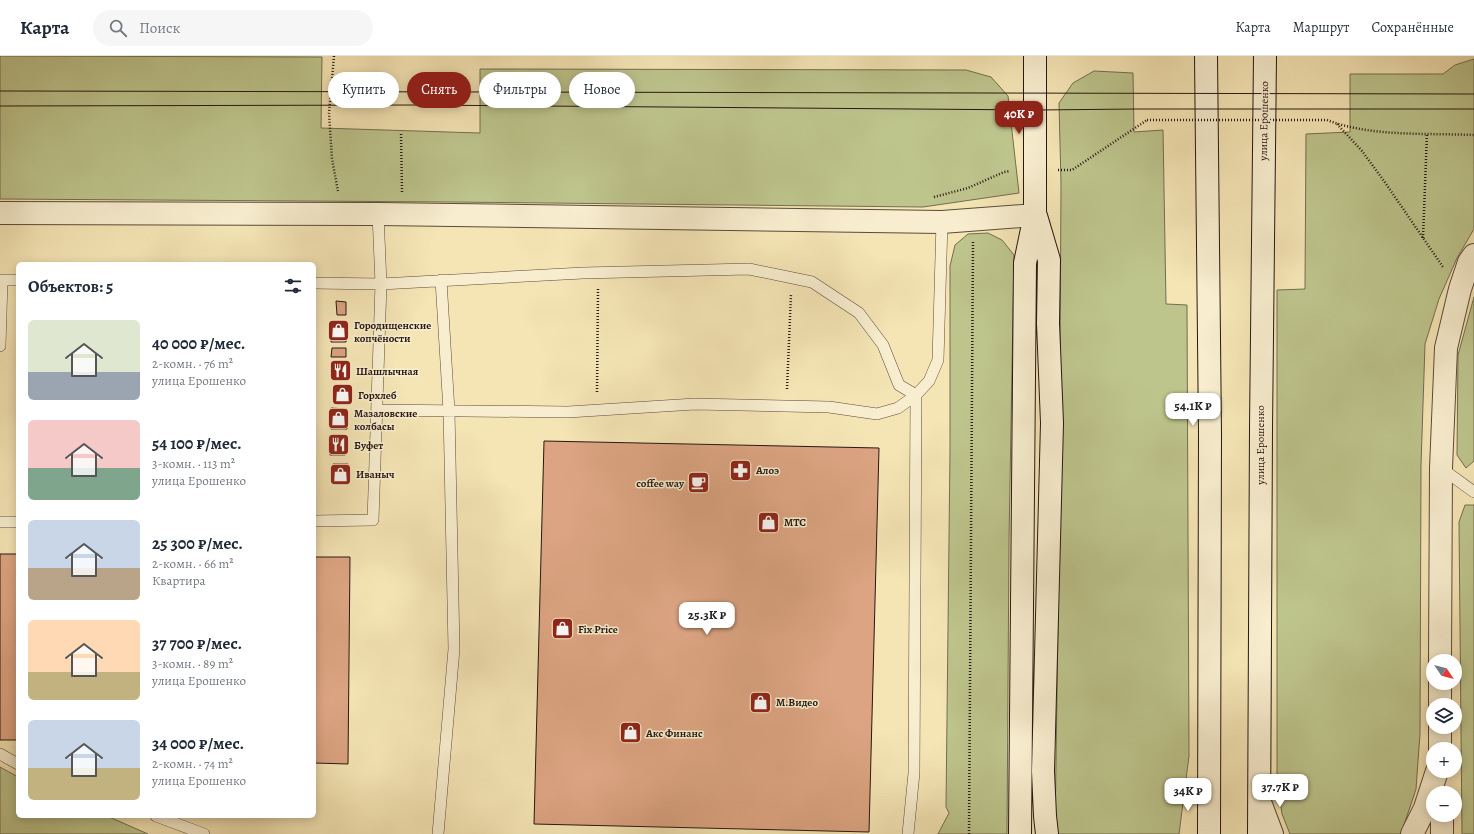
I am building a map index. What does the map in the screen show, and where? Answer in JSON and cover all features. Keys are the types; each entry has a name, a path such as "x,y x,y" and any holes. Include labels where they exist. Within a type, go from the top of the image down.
{"main road":[{"path":"1020,834 1025,262 1035,215 1035,56"},
{"path":"1206,56 1210,433 1209,834"},
{"name":"улица Ерошенко","path":"1259,834 1258,798 1265,56"},
{"path":"0,213 378,214 942,222 1035,215"},
{"path":"1035,215 1050,260 1048,323 1052,423 1043,771 1044,816 1047,834"},
{"path":"1440,654 1441,468 1446,348 1460,289 1469,262 1474,255"},
{"path":"1412,834 1425,808 1435,778"},
{"path":"1258,798 1272,834"},
{"path":"1200,834 1209,799"},
{"path":"1442,822 1442,834"}],"lane":[{"path":"316,520 373,520 381,284 378,214"},
{"path":"377,410 568,412 695,404 829,407 877,414 898,408 916,395 929,381 938,360 942,222"},
{"path":"316,283 381,284 598,273 749,269 812,282 859,314 883,345 899,385 916,395"},
{"path":"0,346 1,280 16,280"},
{"path":"438,834 454,649 449,411 441,280"},
{"path":"908,834 914,773 916,395"},
{"path":"1441,468 1474,492"},
{"path":"0,522 16,522"},
{"path":"0,754 16,763"},
{"path":"161,818 204,834"}],"path":[{"path":"334,56 329,113 332,160 344,215"},
{"path":"1057,170 1072,170 1147,120 1327,120 1337,124 1380,132 1474,135"},
{"path":"1337,124 1362,151 1446,272 1460,289"},
{"path":"1423,238 1427,133"},
{"path":"931,198 968,188 1004,172 1010,171"},
{"path":"969,834 972,220"},
{"path":"596,410 598,273"},
{"path":"787,406 792,278"}],"green space":[{"path":"0,56 322,57 321,128 480,133 480,108 561,108 561,72 480,72 480,69 966,70 991,77 1008,96 1019,193 923,207 0,199"},
{"path":"1474,59 1474,229 1457,258 1439,299 1425,344 1421,465 1420,734 1416,789 1401,834 1290,834 1282,814 1277,780 1277,290 1305,289 1306,134 1350,132 1350,74 1443,74 1455,65"},
{"path":"1094,71 1133,73 1134,132 1163,130 1166,304 1187,305 1189,756 1179,834 1055,834 1059,552 1061,183 1059,103 1073,83"},
{"path":"988,233 1002,240 1014,255 1009,540 1007,834 938,834 949,813 946,807 950,451 950,266 955,245 968,234"},
{"path":"1474,297 1474,461 1466,468 1457,455 1458,355"},
{"path":"1465,505 1474,505 1474,834 1462,834 1462,698 1461,698 1461,690 1462,690 1462,654 1460,654 1459,522"},
{"path":"0,767 16,776 16,818 112,818 148,834 0,834"}],"building":[{"path":"336,301 346,302 346,315 337,315"},
{"name":"Городищенские копчёности","path":"331,321 346,321 346,342 331,342"},
{"path":"332,348 346,348 346,357 331,357"},
{"name":"Шашлычная","path":"334,364 346,364 346,379 334,378"},
{"name":"Горхлеб","path":"338,388 348,388 348,402 338,402"},
{"name":"Мазаловские колбасы","path":"331,408 347,409 347,429 331,429"},
{"name":"Буфет","path":"331,436 346,436 345,455 330,455"},
{"path":"544,441 879,448 869,832 534,824"},
{"name":"Иваныч","path":"333,464 348,464 348,484 333,483"},
{"path":"0,554 16,554 16,740 0,740"},
{"path":"316,557 350,557 348,764 316,763"}],"tram line":[{"path":"0,91 1474,94"},
{"path":"0,106 417,105 1036,110 1474,109"}],"place":[{"name":"Городищенские копчёности","path":"339,331"},
{"name":"Шашлычная","path":"340,371"},
{"name":"Горхлеб","path":"343,395"},
{"name":"Мазаловские колбасы","path":"339,419"},
{"name":"Буфет","path":"338,445"},
{"name":"Алоэ","path":"741,470"},
{"name":"Иваныч","path":"340,474"},
{"name":"coffee way","path":"699,483"},
{"name":"МТС","path":"768,522"},
{"name":"Fix Price","path":"562,629"},
{"name":"М.Видео","path":"760,702"},
{"name":"Акс Финанс","path":"631,733"}]}
